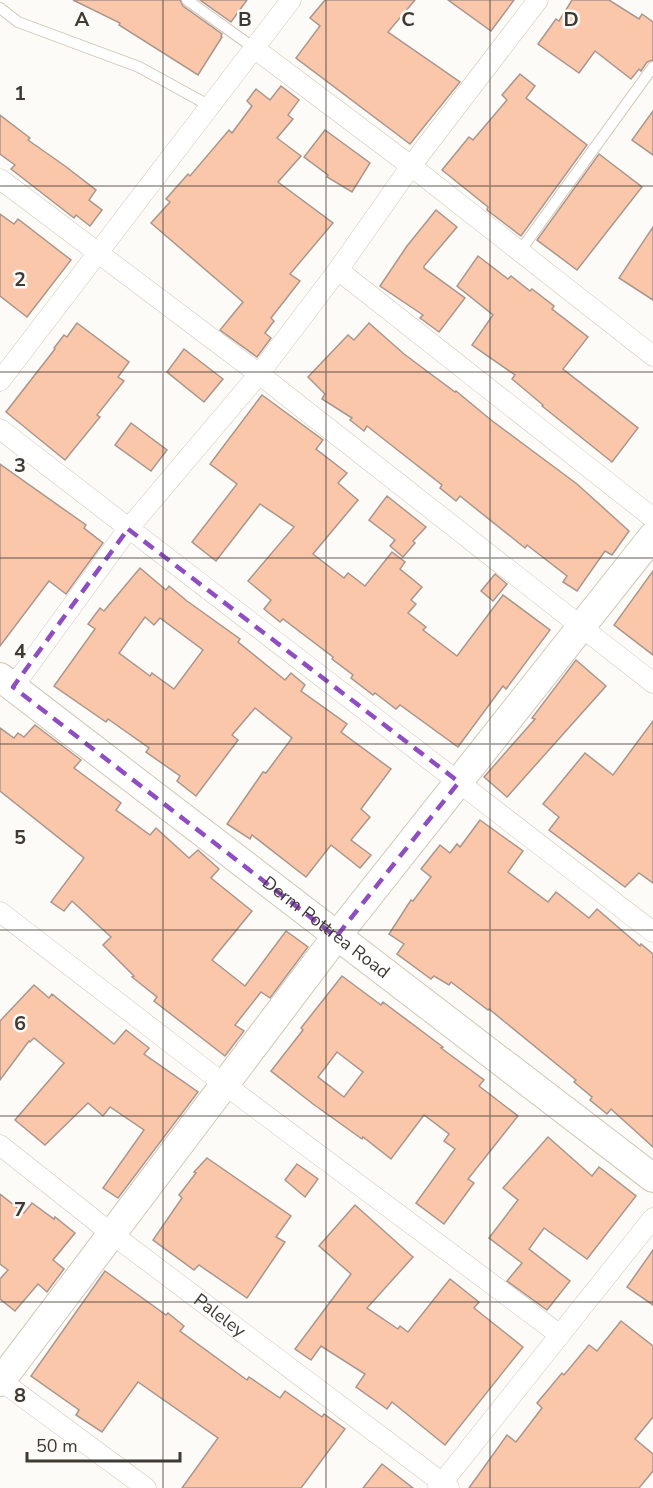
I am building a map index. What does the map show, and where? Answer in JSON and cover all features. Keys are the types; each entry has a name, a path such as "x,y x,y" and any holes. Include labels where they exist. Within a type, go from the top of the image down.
{"street":[{"path":"0,381 291,0"},
{"path":"6,682 128,529 258,374 338,270 411,166 538,0"},
{"path":"254,48 411,166 653,356"},
{"path":"0,179 258,374 653,684"},
{"path":"338,270 653,518"},
{"path":"0,429 653,932"},
{"path":"146,1488 0,1381 336,937 653,536"},
{"name":"Derm Pottrea Road","path":"6,682 653,1178"},
{"path":"0,912 224,1084 560,1335"},
{"name":"Paleley","path":"0,1145 112,1234 443,1486"},
{"path":"443,1486 653,1218"}],"lane":[{"path":"187,0 254,48"},
{"path":"0,8 18,22 139,67 210,106"},
{"path":"520,251 653,67"}],"highlighted area":[{"path":"128,529 459,782 336,937 13,687"}],"building":[{"path":"73,0 180,0 183,6 222,34 222,37 198,75 119,25 120,23"},
{"path":"200,0 247,0 231,22"},
{"path":"325,0 415,0 388,32 460,82 410,144 296,58 320,26 310,18"},
{"path":"448,0 514,0 491,31"},
{"path":"572,0 609,0 639,19 642,14 653,22 653,60 647,62 631,79 595,51 579,73 538,44 556,19 559,21"},
{"path":"520,74 535,86 526,98 587,145 521,236 487,210 488,207 442,170 469,137 473,140 507,100 502,95"},
{"path":"281,86 299,100 288,115 293,119 277,138 301,156 278,182 333,223 290,274 300,281 271,318 274,321 265,333 271,338 257,357 220,330 243,302 151,223 170,202 166,199 188,174 190,176 229,130 232,133 252,106 247,101 256,89 270,100"},
{"path":"653,111 653,155 632,140"},
{"path":"0,115 30,138 28,140 96,190 89,200 102,210 90,226 76,215 74,218 11,169 15,165 0,154"},
{"path":"325,130 370,163 352,192 327,177 328,175 304,157"},
{"path":"599,154 642,187 577,270 537,240"},
{"path":"436,210 457,227 424,268 465,298 439,332 420,318 423,315 380,286 407,246"},
{"path":"0,214 14,224 18,219 71,260 27,317 0,296"},
{"path":"653,227 653,300 619,278"},
{"path":"478,256 508,279 511,276 530,291 532,289 554,306 552,309 588,337 563,369 638,428 612,462 542,406 512,379 515,375 472,345 493,315 457,286"},
{"path":"77,323 129,362 118,377 124,381 97,415 100,417 65,460 6,412 64,335 67,337"},
{"path":"369,323 404,354 577,484 629,531 612,555 605,551 577,591 563,582 567,576 527,545 525,548 460,496 456,501 440,488 442,485 367,426 364,431 350,420 352,418 322,399 325,394 308,377 348,335 354,340"},
{"path":"184,349 223,379 204,402 167,372"},
{"path":"262,395 323,440 316,449 347,473 338,483 358,500 313,554 344,578 348,573 365,586 392,552 405,562 400,569 422,587 411,600 416,604 408,613 426,627 423,630 457,656 503,595 550,630 506,689 503,686 458,747 400,705 396,709 375,693 373,695 351,678 353,675 332,659 333,657 283,619 280,622 264,609 271,600 248,581 294,527 260,504 216,561 192,542 237,484 210,464"},
{"path":"131,423 167,450 151,471 115,445"},
{"path":"0,464 86,525 84,528 103,543 66,594 49,581 0,646"},
{"path":"387,496 426,527 403,557 390,546 395,540 369,520"},
{"path":"140,568 166,590 169,586 240,639 238,642 285,680 291,673 305,685 301,691 347,724 341,732 391,769 361,809 370,817 351,840 371,855 360,868 331,845 306,877 252,835 250,839 227,824 263,772 266,773 292,738 255,708 232,735 238,740 196,796 177,781 180,776 146,752 149,748 108,719 106,722 54,686 95,629 88,624 100,608 104,611","holes":["145,617 154,625 160,618 203,650 174,689 152,673 150,676 119,653"]},
{"path":"653,571 653,655 614,625"},
{"path":"495,574 507,584 493,601 481,591"},
{"path":"576,660 606,686 507,797 484,777 535,719 532,718"},
{"path":"653,721 653,883 639,873 625,887 549,830 559,817 543,804 585,753 613,775"},
{"path":"35,725 81,760 74,768 121,803 116,810 150,835 156,828 189,858 198,850 219,869 211,878 252,911 212,960 245,986 286,931 308,947 270,998 261,992 235,1025 244,1031 225,1056 154,1001 157,997 132,977 134,976 103,945 111,937 72,901 64,911 51,902 84,858 0,791 0,728 14,738 18,733 24,737"},
{"path":"480,820 523,851 508,872 548,902 556,892 589,918 597,909 640,946 641,944 653,954 653,1147 611,1109 607,1114 590,1100 592,1097 574,1082 576,1080 489,1009 451,982 449,985 434,976 431,979 397,954 404,944 389,934 411,900 413,901 431,877 421,869 440,845 450,853 457,844 460,847"},
{"path":"342,976 381,1005 383,1002 443,1047 441,1048 484,1080 479,1086 518,1116 468,1179 474,1183 444,1224 416,1203 455,1149 444,1141 449,1134 424,1115 391,1159 363,1137 362,1139 313,1104 271,1071 303,1030 301,1028","holes":["337,1052 363,1072 344,1097 318,1077"]},
{"path":"34,985 49,998 52,994 114,1044 126,1030 149,1048 144,1054 198,1092 118,1198 103,1188 144,1130 110,1107 103,1116 88,1103 45,1145 15,1120 64,1063 34,1038 29,1041 0,1080 0,1021"},
{"path":"548,1137 592,1176 599,1167 636,1196 587,1259 544,1228 529,1249 570,1281 547,1310 507,1281 522,1263 489,1238 518,1200 503,1188"},
{"path":"207,1158 291,1216 276,1237 285,1242 247,1298 199,1265 194,1270 153,1240 182,1198 179,1195 196,1173 194,1172"},
{"path":"297,1164 318,1179 305,1197 285,1180"},
{"path":"0,1194 24,1213 32,1203 75,1233 53,1260 64,1269 47,1292 38,1284 15,1311 0,1299 0,1279 8,1270 0,1264"},
{"path":"355,1205 413,1257 367,1308 398,1329 400,1326 408,1332 450,1279 479,1302 474,1308 523,1347 445,1445 392,1402 387,1409 356,1387 365,1374 321,1346 311,1360 295,1349 351,1274 319,1246"},
{"path":"653,1250 653,1305 627,1287"},
{"path":"105,1271 166,1315 168,1313 184,1326 180,1331 247,1380 249,1377 280,1398 285,1391 322,1417 324,1414 345,1429 301,1488 182,1488 218,1438 138,1382 102,1432 76,1415 79,1410 31,1376"},
{"path":"621,1321 653,1346 653,1417 635,1439 653,1454 653,1471 639,1488 469,1488 507,1435 516,1442 542,1408 537,1403 562,1373 564,1375 589,1345 597,1351"},
{"path":"382,1464 413,1488 363,1488"}]}
